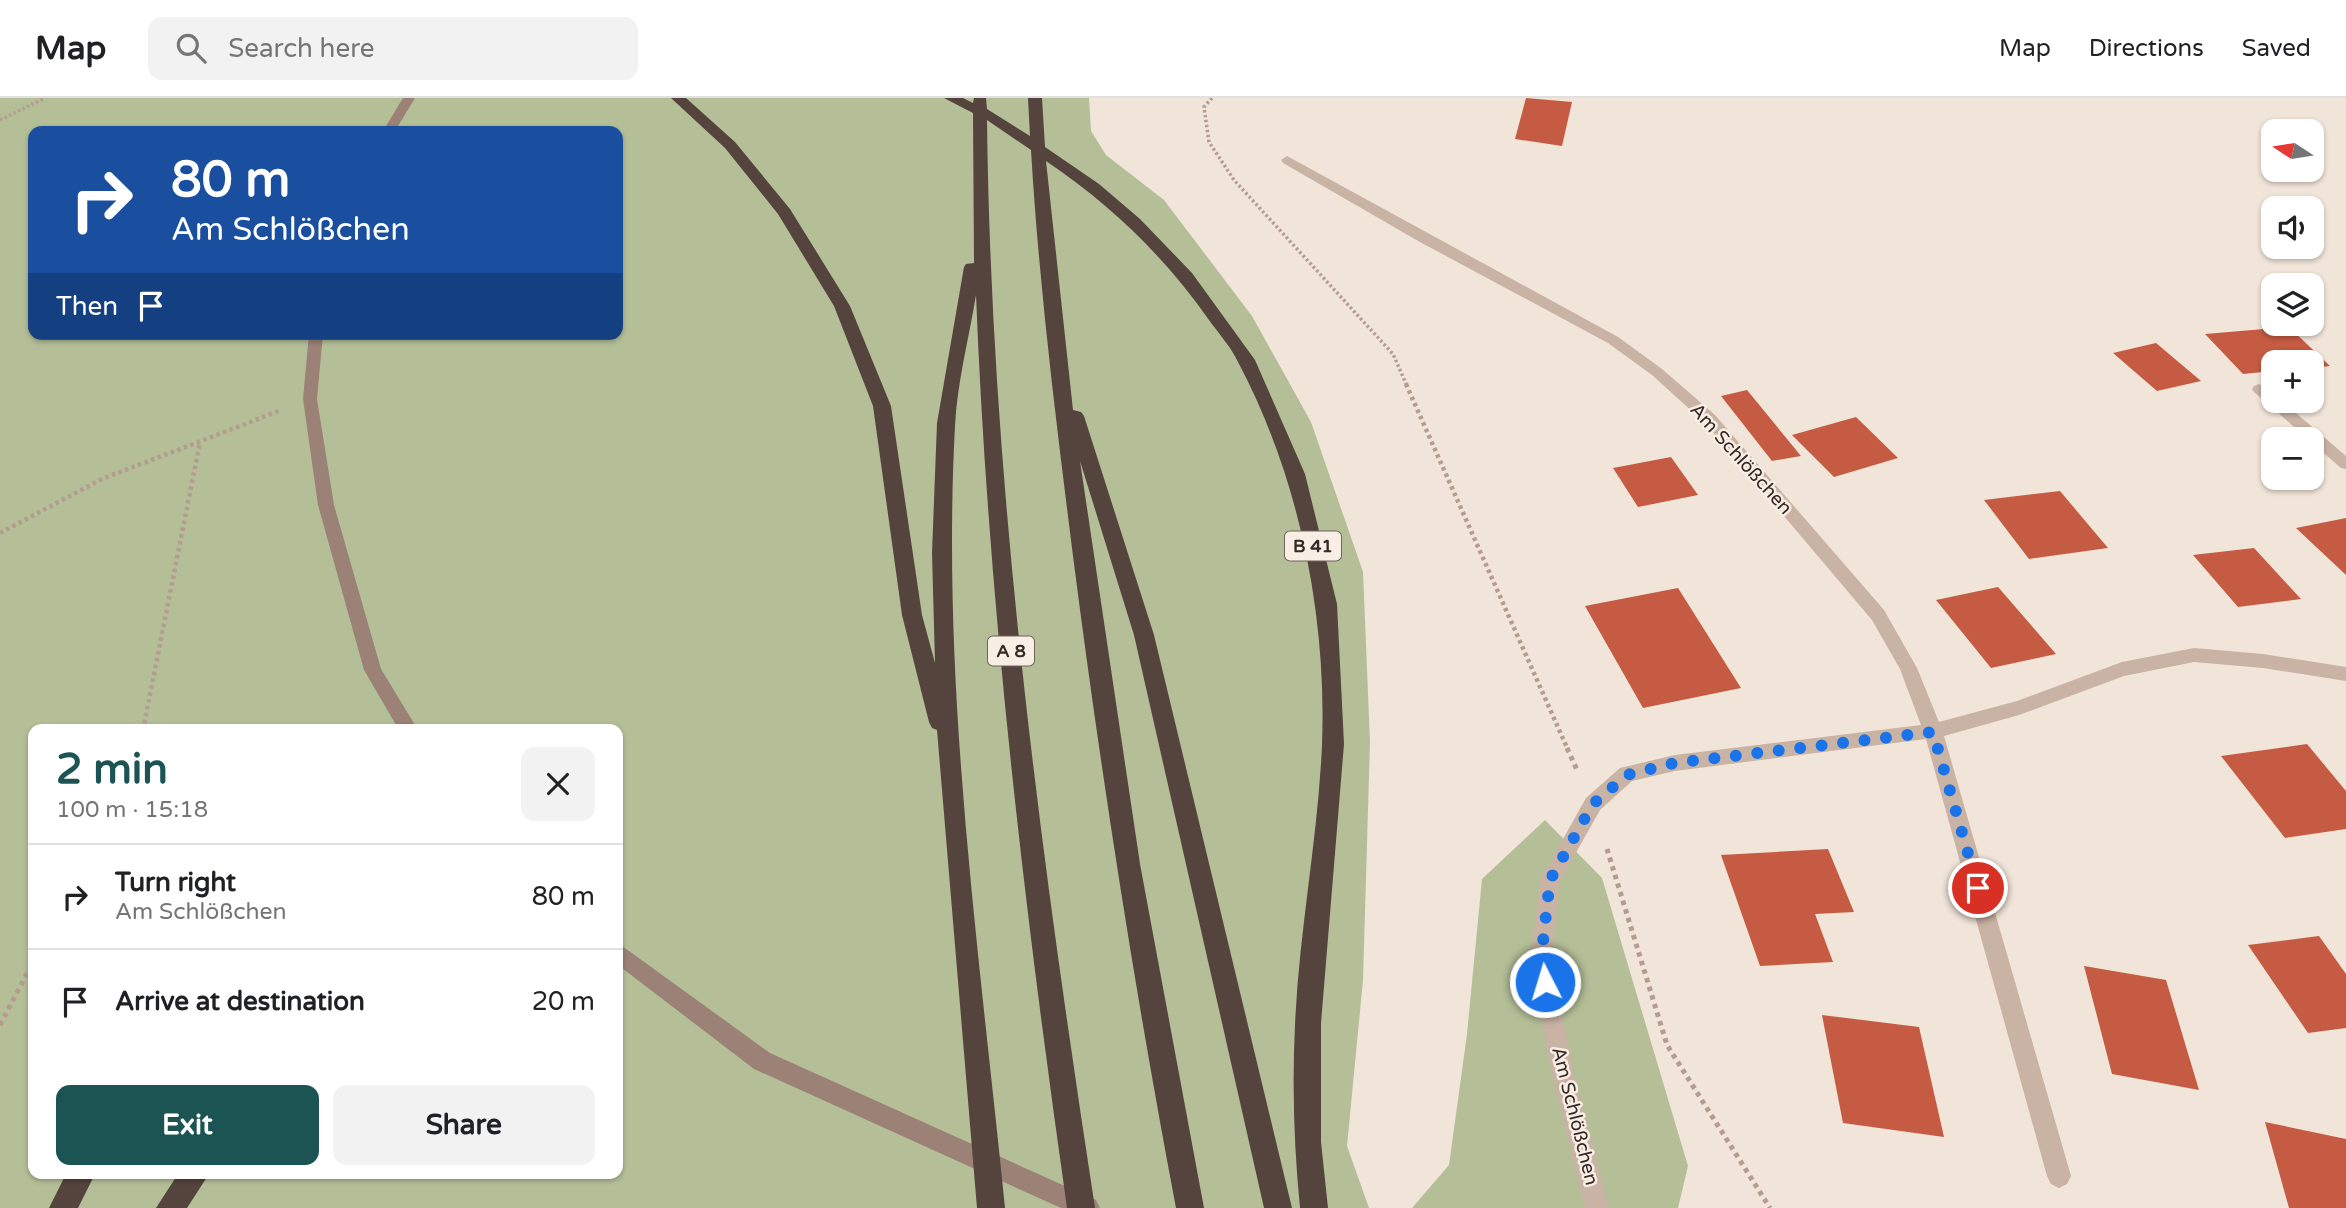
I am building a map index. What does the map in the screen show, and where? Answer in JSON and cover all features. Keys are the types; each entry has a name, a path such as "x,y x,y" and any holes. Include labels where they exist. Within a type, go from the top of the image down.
{"highway":[{"path":"678,98 730,145 785,212 842,306 881,406 912,615 949,757"},
{"name":"B 41","path":"951,98 989,115 1094,187 1135,222 1186,276 1246,360 1296,474 1327,604 1333,744 1308,1023 1307,1142 1314,1208"},
{"name":"A 8","path":"980,98 980,223 986,371 1011,651 1061,1077 1082,1208"},
{"path":"1035,98 1039,190 1094,646 1169,1103 1190,1208"},
{"path":"980,223 946,423 943,553 949,757 991,1208"},
{"path":"1058,364 1144,635 1278,1208"},
{"path":"62,1208 78,1179"},
{"path":"170,1208 191,1179"}],"street":[{"path":"392,126 409,98"},
{"name":"Am Schlößchen","path":"1287,160 1425,239 1614,340 1710,419 1878,615 1908,667 1933,732 2059,1176"},
{"path":"315,340 310,399 326,505 373,670 405,724"},
{"path":"2259,389 2346,464"},
{"name":"Am Schlößchen","path":"1597,1208 1563,1073 1541,959 1550,880 1593,804 1627,775 1675,763 1933,732 2019,708 2122,669 2194,655 2263,661 2346,674"},
{"path":"623,957 762,1061 1088,1208"}],"path":[{"path":"0,120 45,98"},
{"path":"1212,98 1204,107 1209,142 1234,180 1393,354 1593,804 1667,1045 1770,1208"},
{"path":"0,533 102,479 310,399"},
{"path":"144,724 200,441"},
{"path":"0,1025 28,972"}],"green space":[{"path":"0,98 1089,98 1091,131 1106,155 1164,200 1252,316 1311,422 1363,572 1370,742 1363,980 1347,1146 1369,1208 0,1208"},
{"path":"1545,820 1602,878 1688,1166 1678,1208 1412,1208 1449,1165 1467,1034 1482,879"}],"building":[{"path":"1526,98 1572,102 1562,146 1515,139"},
{"path":"2261,329 2261,336 2298,336 2313,350 2261,350 2261,372 2243,374 2205,334"},
{"path":"2156,343 2201,381 2157,391 2113,353"},
{"path":"1747,390 1801,456 1772,461 1721,396"},
{"path":"1856,417 1898,458 1834,477 1792,435"},
{"path":"1671,457 1698,495 1638,507 1613,468"},
{"path":"2060,491 2108,548 2029,559 1984,500"},
{"path":"2346,518 2346,575 2296,528"},
{"path":"2254,548 2301,599 2238,607 2193,555"},
{"path":"1998,587 2056,654 1991,668 1936,600"},
{"path":"1678,588 1741,688 1643,708 1585,606"},
{"path":"2307,744 2346,791 2346,829 2285,838 2221,756"},
{"path":"1828,849 1854,912 1815,914 1833,962 1760,966 1721,855"},
{"path":"2319,936 2346,974 2346,1028 2308,1033 2248,945"},
{"path":"2084,966 2166,980 2199,1090 2112,1074"},
{"path":"1822,1015 1919,1027 1944,1137 1843,1123"},
{"path":"2265,1122 2346,1139 2346,1208 2289,1208"}],"route":[{"path":"1545,982 1541,959 1550,880 1593,804 1627,775 1675,763 1933,732 1978,888"}]}
